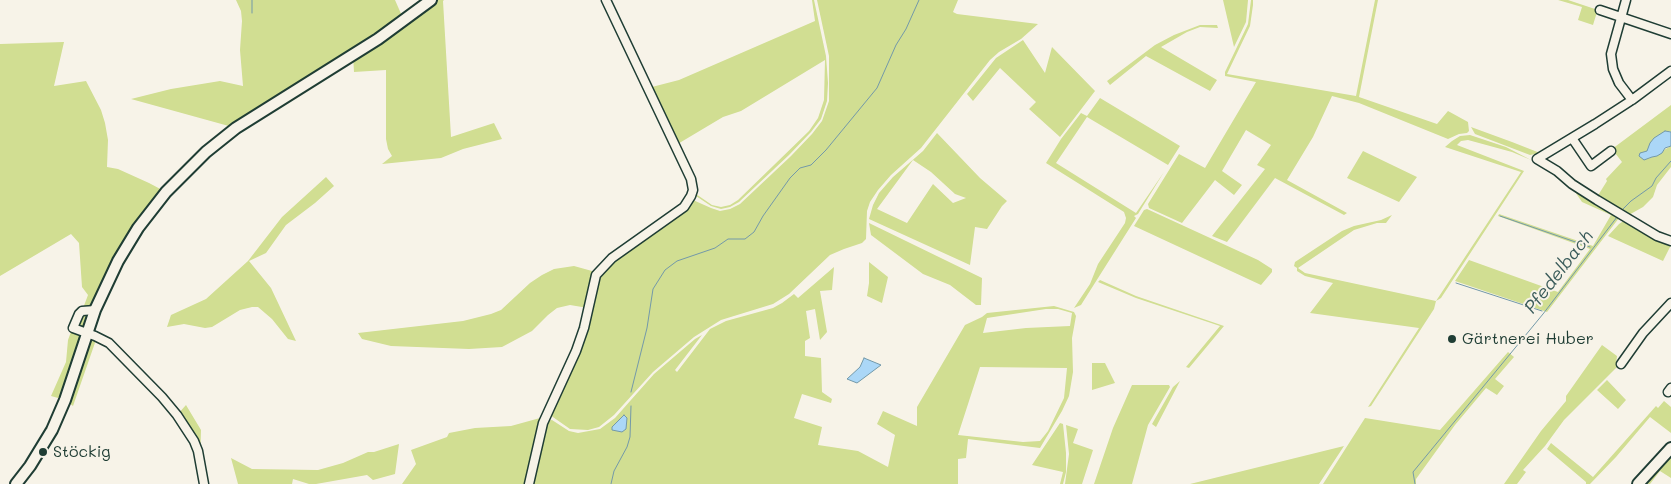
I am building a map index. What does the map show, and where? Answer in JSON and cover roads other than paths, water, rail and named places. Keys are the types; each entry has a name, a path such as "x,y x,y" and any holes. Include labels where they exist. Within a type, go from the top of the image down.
{"main road":[{"path":"16,484 30,466 52,430 65,400 87,333 118,260 138,228 166,192 206,152 236,128 378,39 431,0"},
{"path":"1638,484 1671,448"}],"street":[{"path":"529,484 543,423 584,328 596,275 612,258 684,207 691,196 692,190 690,179 606,0"},
{"path":"1626,0 1611,54 1613,69 1619,83 1632,100"},
{"path":"1600,10 1671,34"},
{"path":"1671,71 1632,100 1537,159 1558,171 1572,184 1597,200 1657,236 1671,241"},
{"path":"1572,138 1591,166 1612,151"},
{"path":"1621,364 1643,333 1671,303"},
{"path":"96,310 82,311 76,318 73,328 109,343 162,397 177,415 194,441 198,451 204,484"}],"water":[{"path":"1665,131 1671,132 1671,146 1665,148 1657,156 1644,160 1639,156 1640,153 1647,151 1654,138"},
{"path":"864,358 881,365 857,383 847,379 860,367"},
{"path":"624,415 627,418 626,429 622,432 612,430 612,427"}],"waterway":[{"path":"252,0 252,13"},
{"path":"631,392 647,328 653,289 665,270 677,261 715,248 728,239 745,239 754,232 790,178 800,168 811,165 826,150 877,88 919,0"},
{"name":"Pfedelbach","path":"1623,209 1652,186 1656,178 1671,161"},
{"path":"1500,216 1590,247"},
{"name":"Pfedelbach","path":"1415,484 1413,472 1543,314 1617,217"},
{"path":"1456,283 1542,311"},
{"path":"611,484 614,471 627,447 630,437 631,406"}],"place":[{"name":"Gärtnerei Huber","path":"1452,339"},
{"name":"Stöckig","path":"43,452"}]}
